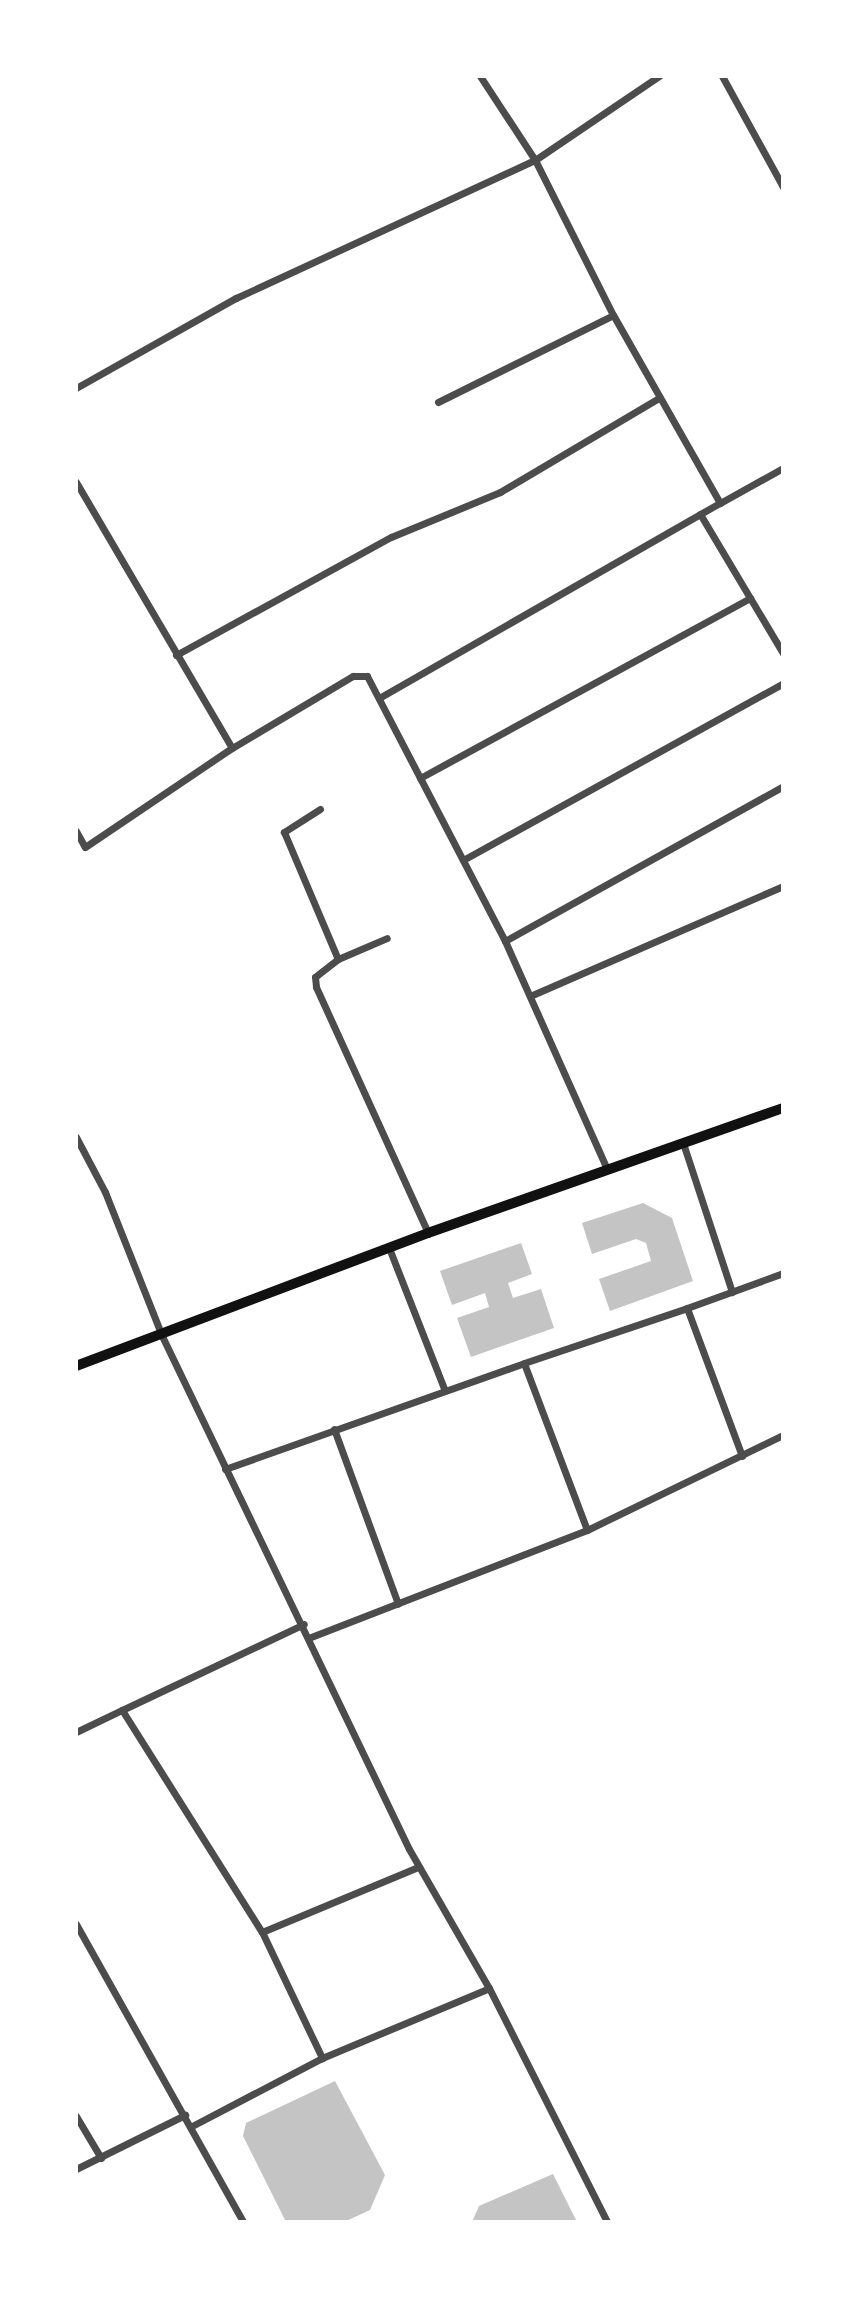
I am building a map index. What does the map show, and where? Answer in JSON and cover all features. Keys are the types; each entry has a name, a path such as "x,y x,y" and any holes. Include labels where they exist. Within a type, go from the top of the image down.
{"main road":[{"path":"76,1366 428,1233 783,1108"}],"street":[{"path":"480,76 535,160 613,315 720,503"},
{"path":"76,388 236,298 535,160 659,76"},
{"path":"722,76 783,187"},
{"path":"438,402 613,315"},
{"path":"176,655 391,537 500,492 659,398"},
{"path":"379,698 783,468"},
{"path":"76,482 232,748"},
{"path":"700,514 783,653"},
{"path":"420,778 750,598"},
{"path":"76,852 232,748 358,673 367,676 505,941 607,1169"},
{"path":"463,860 783,683"},
{"path":"505,941 783,786"},
{"path":"320,809 288,826 283,840 338,959"},
{"path":"76,831 85,847"},
{"path":"530,996 783,886"},
{"path":"387,938 338,959 315,977 316,987 428,1233"},
{"path":"76,1137 105,1192 162,1336 225,1469 311,1637 418,1867 489,1988 607,2222"},
{"path":"683,1143 732,1292"},
{"path":"389,1248 444,1388"},
{"path":"225,1469 444,1388 783,1273"},
{"path":"687,1308 742,1456"},
{"path":"524,1363 587,1530"},
{"path":"334,1429 398,1604"},
{"path":"311,1637 587,1530 783,1435"},
{"path":"76,1732 304,1624"},
{"path":"122,1710 262,1932 322,2058"},
{"path":"262,1932 418,1867"},
{"path":"76,1924 192,2126 243,2222"},
{"path":"192,2126 322,2058 489,1988"},
{"path":"76,2169 185,2115"},
{"path":"76,2116 101,2158"}],"building":[{"path":"643,1203 672,1218 693,1281 610,1311 599,1279 651,1261 646,1243 636,1239 592,1254 582,1223"},
{"path":"521,1243 532,1274 508,1283 513,1298 541,1289 554,1328 471,1357 457,1318 489,1307 485,1293 452,1305 440,1271"},
{"path":"335,2081 385,2175 370,2210 344,2222 286,2222 243,2136 246,2123"},
{"path":"553,2174 577,2222 472,2222 479,2206"}]}
